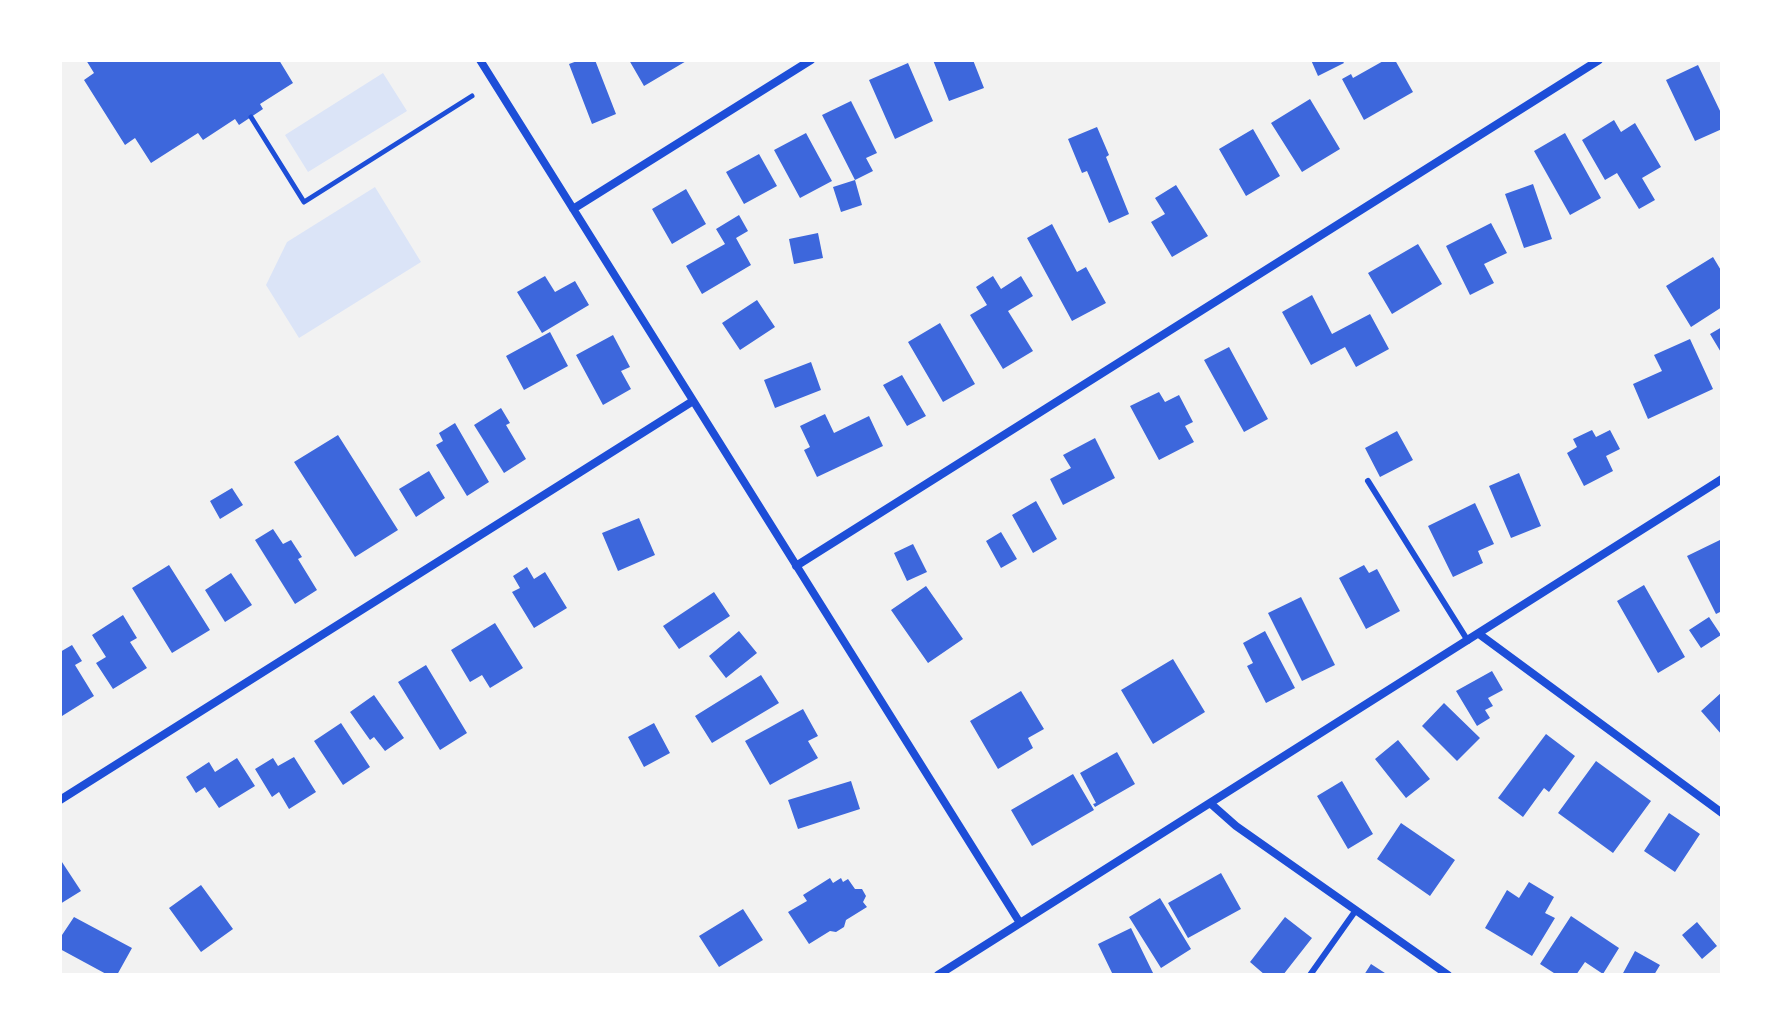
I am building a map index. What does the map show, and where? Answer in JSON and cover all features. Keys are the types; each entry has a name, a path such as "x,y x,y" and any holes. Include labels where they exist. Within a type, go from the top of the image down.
{"street":[{"path":"480,60 1020,923"},
{"path":"573,209 811,60"},
{"path":"796,566 1599,60"},
{"path":"60,800 693,401"},
{"path":"938,975 1722,479"},
{"path":"1479,634 1722,813"},
{"path":"1210,803 1236,826 1448,975"}],"lane":[{"path":"1368,481 1468,641"},
{"path":"1310,975 1356,910"}],"path":[{"path":"251,117 304,202 472,96"}],"shaded area":[{"path":"383,73 407,111 308,172 285,135"},
{"path":"375,187 421,262 299,338 266,285 287,242"}],"building":[{"path":"86,60 279,60 293,83 260,104 263,109 239,125 235,119 203,140 198,133 151,163 135,138 125,145 84,80 94,73"},
{"path":"595,60 616,114 592,124 569,64"},
{"path":"629,60 688,60 644,86"},
{"path":"933,60 973,60 984,88 949,101"},
{"path":"1311,60 1342,60 1344,63 1318,76"},
{"path":"1385,60 1395,60 1413,92 1364,120 1342,79 1351,74 1353,78"},
{"path":"908,63 933,121 895,139 869,80"},
{"path":"1698,65 1722,115 1722,129 1695,141 1666,80"},
{"path":"1310,99 1340,149 1302,172 1271,123"},
{"path":"851,101 877,153 866,158 873,171 855,180 822,115"},
{"path":"1614,120 1621,132 1635,123 1661,167 1642,178 1655,200 1639,209 1617,173 1605,180 1582,140"},
{"path":"1097,127 1129,214 1109,223 1087,171 1082,173 1068,139"},
{"path":"1253,129 1280,176 1246,196 1219,149"},
{"path":"806,133 832,181 800,198 774,150"},
{"path":"1565,133 1601,198 1570,215 1534,151"},
{"path":"759,154 777,186 744,204 726,172"},
{"path":"855,180 862,205 841,212 833,187"},
{"path":"1533,184 1552,239 1524,248 1505,194"},
{"path":"1176,185 1208,236 1172,257 1151,222 1165,214 1155,198"},
{"path":"686,189 706,224 672,244 652,209"},
{"path":"739,215 748,231 736,238 751,265 702,294 686,266 725,244 716,229"},
{"path":"1491,223 1507,253 1484,264 1494,283 1470,295 1446,246"},
{"path":"1052,224 1077,272 1086,267 1106,303 1072,321 1027,238"},
{"path":"818,233 823,258 794,264 789,239"},
{"path":"1418,244 1442,284 1392,314 1368,273"},
{"path":"1713,257 1722,272 1722,307 1691,327 1666,286"},
{"path":"545,276 555,292 575,281 589,305 542,333 517,292"},
{"path":"993,276 1001,289 1021,276 1033,296 1008,311 1033,351 1003,369 970,315 987,305 976,287"},
{"path":"1312,295 1332,334 1370,314 1389,349 1356,367 1345,347 1311,365 1282,312"},
{"path":"757,300 775,327 740,350 722,323"},
{"path":"940,323 975,384 943,402 908,342"},
{"path":"1722,327 1722,354 1710,334"},
{"path":"550,332 568,366 524,390 506,356"},
{"path":"613,335 630,367 621,371 631,389 603,405 576,355"},
{"path":"1690,339 1713,389 1648,419 1633,384 1662,371 1654,355"},
{"path":"1229,347 1268,419 1244,432 1204,360"},
{"path":"811,362 821,390 775,408 764,380"},
{"path":"902,375 926,416 907,426 883,385"},
{"path":"1159,392 1165,402 1179,395 1193,422 1185,426 1194,442 1159,460 1130,406"},
{"path":"501,408 510,423 506,425 526,459 504,473 474,425"},
{"path":"825,414 834,433 869,416 883,446 817,477 804,450 810,447 800,426"},
{"path":"455,423 489,482 467,496 436,445 443,441 439,433"},
{"path":"1592,430 1596,437 1610,430 1620,449 1606,456 1613,471 1584,486 1567,453 1577,447 1573,439"},
{"path":"1397,431 1413,460 1380,477 1365,448"},
{"path":"338,435 398,530 355,557 294,462"},
{"path":"1095,438 1115,478 1063,505 1050,479 1071,468 1063,455"},
{"path":"429,471 445,498 416,517 399,489"},
{"path":"1519,473 1541,526 1511,538 1489,486"},
{"path":"232,488 243,505 220,519 210,501"},
{"path":"1036,501 1057,539 1033,553 1012,515"},
{"path":"1475,503 1494,544 1478,551 1483,563 1453,577 1428,526"},
{"path":"639,518 655,555 618,571 602,533"},
{"path":"273,529 283,544 291,540 302,557 298,559 317,590 295,604 255,540"},
{"path":"1001,532 1017,559 1001,568 986,541"},
{"path":"1722,539 1722,611 1716,614 1687,556"},
{"path":"913,544 927,572 907,581 894,553"},
{"path":"169,565 210,630 172,653 132,588"},
{"path":"1364,565 1369,573 1377,569 1400,611 1366,629 1339,578"},
{"path":"527,567 534,579 545,572 567,608 534,628 512,592 520,588 513,576"},
{"path":"231,573 252,605 225,622 205,590"},
{"path":"1644,585 1685,657 1658,673 1617,601"},
{"path":"926,586 963,639 928,663 891,610"},
{"path":"714,592 730,616 679,649 663,626"},
{"path":"1301,597 1335,665 1302,681 1268,613"},
{"path":"123,615 137,638 130,642 147,668 113,689 96,663 106,657 92,635"},
{"path":"1709,617 1721,635 1701,648 1689,630"},
{"path":"495,623 523,668 490,688 482,675 470,682 451,650"},
{"path":"739,631 757,653 726,678 709,656"},
{"path":"1265,631 1295,688 1266,703 1247,666 1253,663 1243,643"},
{"path":"72,645 82,661 75,665 94,696 62,716 60,652"},
{"path":"1173,659 1205,712 1153,744 1121,690"},
{"path":"426,665 467,733 440,750 398,682"},
{"path":"1492,671 1503,690 1488,698 1493,706 1485,710 1490,718 1477,726 1456,691"},
{"path":"761,675 779,703 712,743 695,716"},
{"path":"1021,691 1044,729 1028,738 1033,748 998,769 970,721"},
{"path":"1722,692 1722,735 1701,711"},
{"path":"374,695 404,738 385,751 374,737 370,740 350,712"},
{"path":"1444,703 1480,738 1457,761 1422,726"},
{"path":"803,709 818,736 808,741 818,758 770,785 745,741"},
{"path":"341,723 370,767 343,785 314,741"},
{"path":"654,723 670,753 644,767 628,737"},
{"path":"1546,734 1575,756 1549,792 1544,788 1523,817 1498,798"},
{"path":"1398,740 1430,779 1406,798 1375,759"},
{"path":"1117,752 1135,784 1095,807 1093,804 1096,803 1080,773"},
{"path":"294,757 316,792 289,809 279,792 272,797 255,769 273,758 278,766"},
{"path":"237,758 255,786 219,808 205,787 196,793 186,777 209,762 215,772"},
{"path":"1596,761 1651,801 1613,853 1558,813"},
{"path":"1073,774 1094,810 1032,846 1011,810"},
{"path":"851,781 860,809 798,829 788,800"},
{"path":"1342,781 1373,834 1348,849 1317,796"},
{"path":"1669,813 1700,834 1675,872 1644,851"},
{"path":"1401,823 1455,860 1430,896 1377,859"},
{"path":"60,859 81,891 60,904"},
{"path":"1221,873 1241,909 1188,938 1168,903"},
{"path":"830,878 833,883 841,878 843,882 848,879 855,889 862,889 866,896 863,902 867,907 846,920 844,927 836,932 830,931 809,944 788,912 807,901 803,895"},
{"path":"1529,882 1554,897 1545,913 1555,918 1532,956 1485,928 1507,890 1519,898"},
{"path":"201,885 233,929 201,952 169,908"},
{"path":"1160,898 1191,949 1161,968 1129,917"},
{"path":"743,909 763,940 719,967 699,936"},
{"path":"1571,916 1619,948 1603,974 1585,962 1576,975 1557,975 1540,964"},
{"path":"74,917 132,948 117,975 108,975 60,949 60,938"},
{"path":"1285,917 1312,938 1283,975 1265,975 1250,962"},
{"path":"1697,922 1717,946 1702,959 1682,935"},
{"path":"1131,928 1154,975 1113,975 1098,944"},
{"path":"1635,951 1660,965 1654,975 1622,975"},
{"path":"1371,964 1388,975 1364,975"}]}
